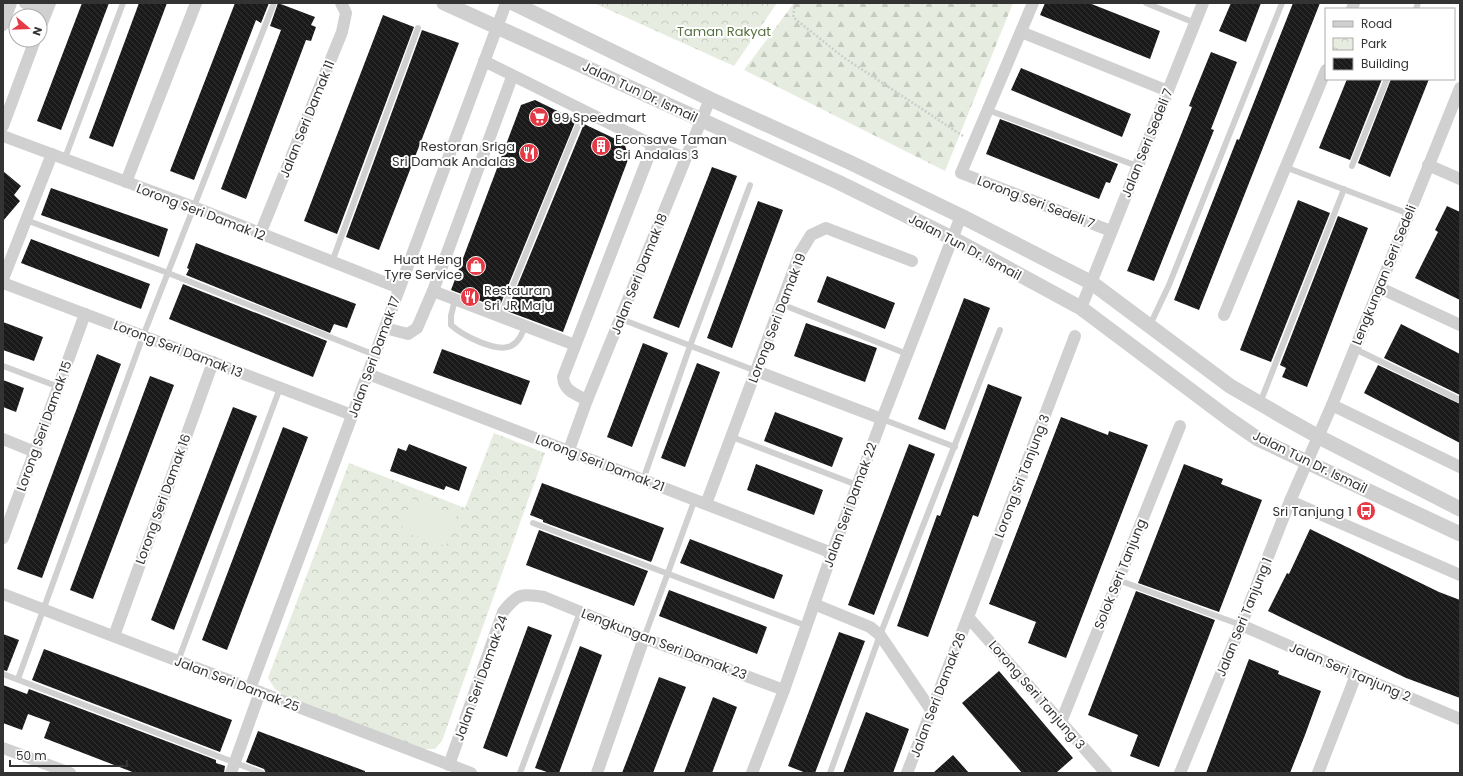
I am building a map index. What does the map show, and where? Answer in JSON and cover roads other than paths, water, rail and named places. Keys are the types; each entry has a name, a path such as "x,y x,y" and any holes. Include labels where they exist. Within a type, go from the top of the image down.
{"street":[{"path":"3,25 12,3"},
{"path":"26,3 48,8"},
{"path":"126,182 196,3"},
{"name":"Jalan Seri Damak 11","path":"260,234 342,32 346,13 341,3"},
{"name":"Jalan Tun Dr. Ismail","path":"444,3 838,182 952,238 1081,308 1258,439 1460,534"},
{"name":"Jalan Seri Damak 17","path":"233,768 255,690 352,415 506,3"},
{"name":"Jalan Tun Dr. Ismail","path":"513,3 710,98 850,162 961,216 1092,283 1230,386 1319,437 1460,509"},
{"path":"988,110 1034,3"},
{"name":"Jalan Seri Sedeli 7","path":"1081,308 1203,3"},
{"path":"1021,32 1168,91"},
{"path":"3,126 32,48"},
{"path":"484,62 653,145 685,158"},
{"path":"1224,315 1325,72"},
{"path":"384,328 408,334 417,328 433,291 512,76"},
{"name":"Lengkungan Seri Sedeli","path":"1308,462 1380,288 1428,165 1453,111 1460,88"},
{"name":"Jalan Seri Damak 18","path":"569,450 587,400 710,98"},
{"name":"Lorong Seri Sedeli 7","path":"988,110 961,173 1111,231"},
{"name":"Lorong Seri Damak 12","path":"3,136 194,207 400,288"},
{"path":"587,400 569,390 564,384 563,377 653,145"},
{"path":"3,279 52,154"},
{"path":"1428,165 1460,180"},
{"name":"Jalan Seri Damak 22","path":"752,773 784,690 857,485 961,216"},
{"name":"Lorong Seri Damak 19","path":"706,504 800,253 811,235 826,228 912,261"},
{"name":"Lorong Seri Damak 13","path":"3,283 352,415"},
{"path":"1380,288 1460,325"},
{"path":"433,291 575,345"},
{"name":"Lorong Seri Damak 15","path":"3,538 7,518 35,452 85,314"},
{"name":"Lorong Sri Tanjung 3","path":"968,617 1075,336"},
{"name":"Lorong Seri Damak 16","path":"114,636 213,362"},
{"path":"756,371 882,419"},
{"name":"Lorong Seri Damak 21","path":"368,374 569,450 832,553"},
{"path":"1332,405 1460,466"},
{"name":"Solok Seri Tanjung","path":"1061,722 1180,426"},
{"path":"3,439 35,452"},
{"name":"Jalan Seri Tanjung 1","path":"1180,773 1290,501 1308,462"},
{"path":"1290,501 1460,575"},
{"name":"Jalan Seri Damak 25","path":"3,594 471,773"},
{"name":"Jalan Seri Damak 24","path":"450,765 504,612 513,600 528,594 544,597"},
{"name":"Lengkungan Seri Damak 23","path":"544,597 644,638 784,690"},
{"path":"814,604 870,627 880,635 931,710"},
{"name":"Jalan Seri Damak 26","path":"907,773 968,617"},
{"name":"Lorong Seri Tanjung 3","path":"968,617 1106,773"},
{"name":"Jalan Seri Tanjung 2","path":"1241,625 1460,719"},
{"path":"597,773 644,638"},
{"path":"1318,773 1356,675"},
{"path":"3,748 70,773"}],"lane":[{"path":"65,158 123,3"},
{"path":"18,679 144,336 274,3"},
{"path":"1146,3 1195,23"},
{"path":"1150,326 1169,285 1282,3"},
{"path":"332,262 418,28"},
{"path":"1352,166 1388,80"},
{"path":"988,110 1137,166"},
{"path":"500,317 584,111"},
{"path":"1285,167 1409,214"},
{"path":"643,480 690,346 750,185"},
{"path":"1260,403 1344,189"},
{"path":"26,220 168,273 374,355"},
{"path":"455,299 451,316 451,325 459,332 479,342 496,347 510,346 518,341 525,326"},
{"path":"781,304 907,354"},
{"path":"621,319 756,371"},
{"path":"830,773 880,635 1000,330"},
{"path":"1355,349 1460,400"},
{"path":"3,366 59,387"},
{"path":"178,661 280,388"},
{"path":"882,419 955,446"},
{"path":"732,437 857,485"},
{"path":"644,638 694,499"},
{"path":"533,523 807,626"},
{"path":"1118,580 1241,625"},
{"path":"520,773 580,612"},
{"path":"3,674 233,768 262,773"}],"place":[{"name":"99 Speedmart","path":"539,117"},
{"name":"Econsave Taman Sri Andalas 3","path":"601,146"},
{"name":"Restoran Sriga Sri Damak Andalas","path":"529,153"},
{"name":"Huat Heng Tyre Service","path":"476,266"},
{"name":"Restauran Sri JR Maju","path":"470,297"},
{"name":"Sri Tanjung 1","path":"1366,511"}],"park label":[{"name":"Taman Rakyat","path":"724,31"}]}
